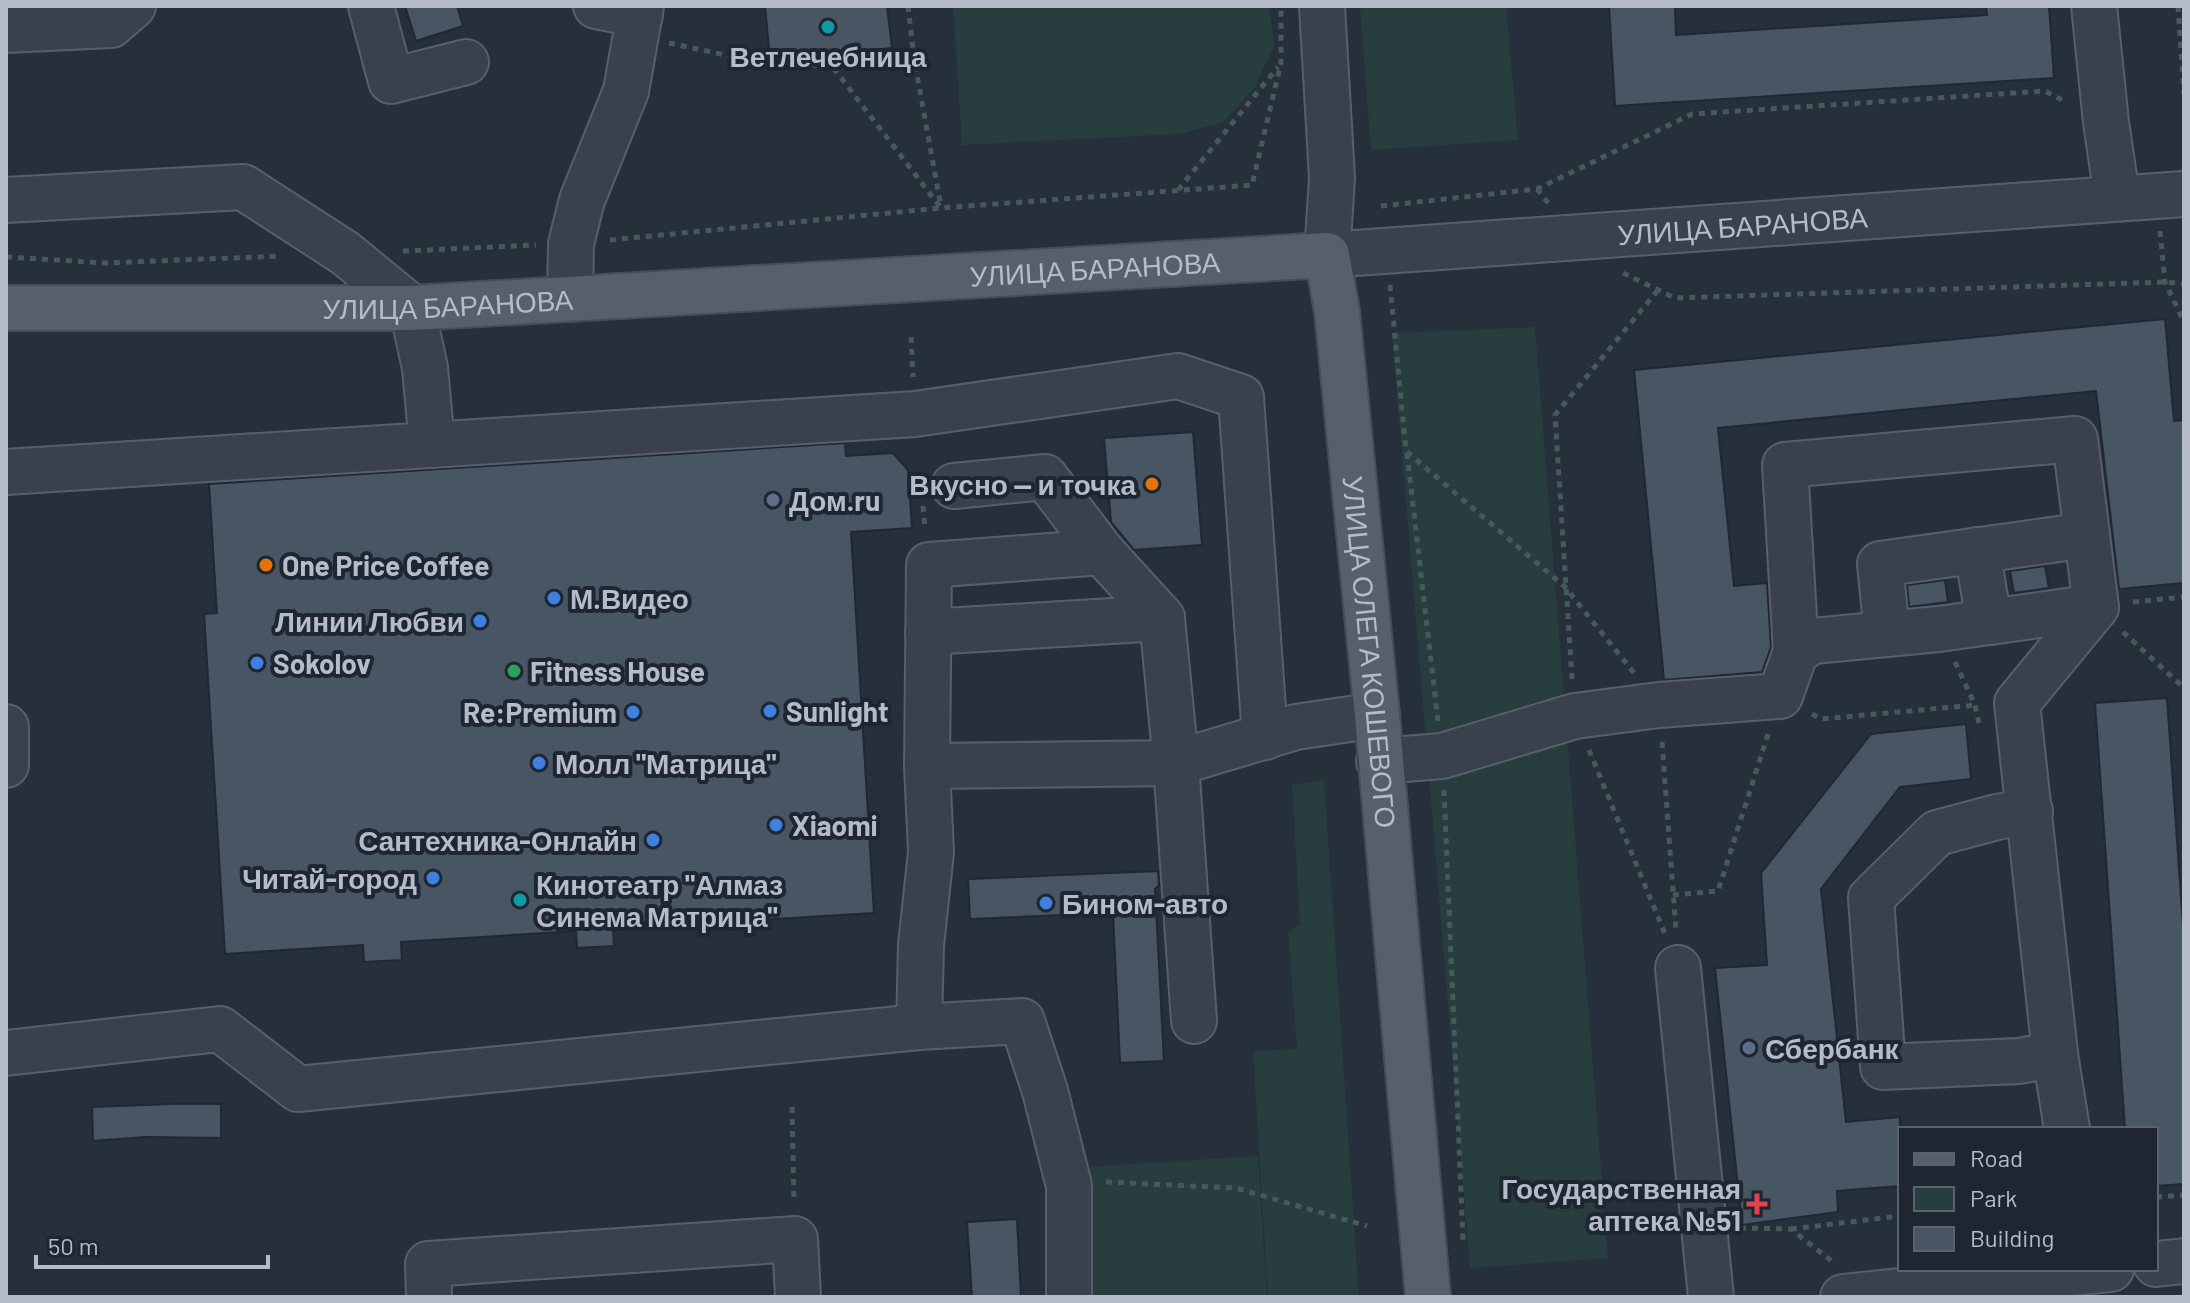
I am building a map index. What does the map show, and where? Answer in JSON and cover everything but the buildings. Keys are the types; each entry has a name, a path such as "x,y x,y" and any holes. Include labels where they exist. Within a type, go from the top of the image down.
{"main road":[{"name":"УЛИЦА БАРАНОВА","path":"6,308 412,308 1327,255"},
{"name":"УЛИЦА ОЛЕГА КОШЕВОГО","path":"1327,255 1337,311 1377,715 1428,1297"}],"street":[{"path":"6,30 111,25 133,6"},
{"path":"371,6 391,81 466,62"},
{"path":"570,299 571,244 582,200 626,91 639,19 596,6"},
{"name":"УЛИЦА ОЛЕГА КОШЕВОГО","path":"1322,6 1332,178 1327,255"},
{"path":"2094,6 2117,197"},
{"path":"6,200 243,187 345,253 412,308 425,368 432,445"},
{"name":"УЛИЦА БАРАНОВА","path":"1327,255 2184,194"},
{"path":"6,472 915,414 1178,376 1241,397 1265,737"},
{"path":"1379,761 1442,756 1575,716 1659,705 1780,696 1796,651 1785,465 2075,439 2096,607 2017,703 2055,1054 2067,1127"},
{"path":"954,486 1045,477 1102,552 1162,618 1176,763 1194,1021"},
{"path":"1887,634 1880,564 2087,535"},
{"path":"1977,550 1989,622"},
{"path":"919,1027 921,945 931,852 927,766 929,565 1102,552"},
{"path":"1796,651 1813,641 2096,607"},
{"path":"928,632 1162,618"},
{"path":"927,766 1176,763 1296,727 1377,715"},
{"path":"6,727 6,765"},
{"path":"2030,811 1937,833 1871,898 1883,1067 2019,1061 2055,1054"},
{"path":"1678,968 1711,1297"},
{"path":"6,1053 220,1029 298,1089 919,1027 1022,1021 1045,1091 1069,1186 1069,1297"},
{"path":"429,1297 428,1264 795,1239 798,1297"},
{"path":"2158,1264 2184,1261"},
{"path":"1858,1295 2030,1287 2090,1271"}],"path":[{"path":"908,6 914,58 941,208"},
{"path":"345,253 571,244 941,208 1252,185 1281,63 1281,6"},
{"path":"2178,6 2184,94"},
{"path":"639,19 768,64 832,66 941,208"},
{"path":"1177,191 1281,63"},
{"path":"1381,206 1537,189 1692,114 2045,91 2106,122"},
{"path":"6,257 106,263 281,256"},
{"path":"1621,272 1675,298 2150,282 2184,284"},
{"path":"1389,282 1442,756 1464,1249"},
{"path":"1658,290 1555,415 1575,716 1678,968"},
{"path":"1406,451 1565,587 1659,705 1678,968"},
{"path":"2096,607 2183,597 2184,608"},
{"path":"2096,607 2184,688"},
{"path":"1673,895 1718,891 1780,696 1821,719 2017,703"},
{"path":"792,1107 795,1239"},
{"path":"1069,1186 1114,1181 1236,1188 1367,1226"},
{"path":"2158,1197 2184,1195"},
{"path":"1736,1228 1791,1229 1898,1216"},
{"path":"1791,1229 1858,1295"}],"green space":[{"path":"953,6 1269,6 1274,46 1255,87 1223,122 1180,134 962,145"},
{"path":"1360,6 1506,6 1518,140 1371,150"},
{"path":"1535,327 1608,1258 1470,1268 1392,333"},
{"path":"1324,779 1359,1297 1268,1297 1253,1051 1297,1049 1288,932 1300,925 1292,785"},
{"path":"1258,1156 1267,1297 1093,1297 1084,1167"}],"place":[{"name":"Ветлечебница","path":"828,27"},
{"name":"Вкусно — и точка","path":"1152,484"},
{"name":"Дом.ru","path":"773,500"},
{"name":"One Price Coffee","path":"266,565"},
{"name":"М.Видео","path":"554,598"},
{"name":"Линии Любви","path":"480,621"},
{"name":"Sokolov","path":"257,663"},
{"name":"Fitness House","path":"514,671"},
{"name":"Sunlight","path":"770,711"},
{"name":"Re:Premium","path":"633,712"},
{"name":"Молл \"Матрица\"","path":"539,763"},
{"name":"Xiaomi","path":"776,825"},
{"name":"Сантехника-Онлайн","path":"653,840"},
{"name":"Читай-город","path":"433,878"},
{"name":"Кинотеатр \"Алмаз Синема Матрица\"","path":"520,900"},
{"name":"Бином-авто","path":"1046,903"},
{"name":"Сбербанк","path":"1749,1048"},
{"name":"Государственная аптека №51","path":"1757,1204"}]}
